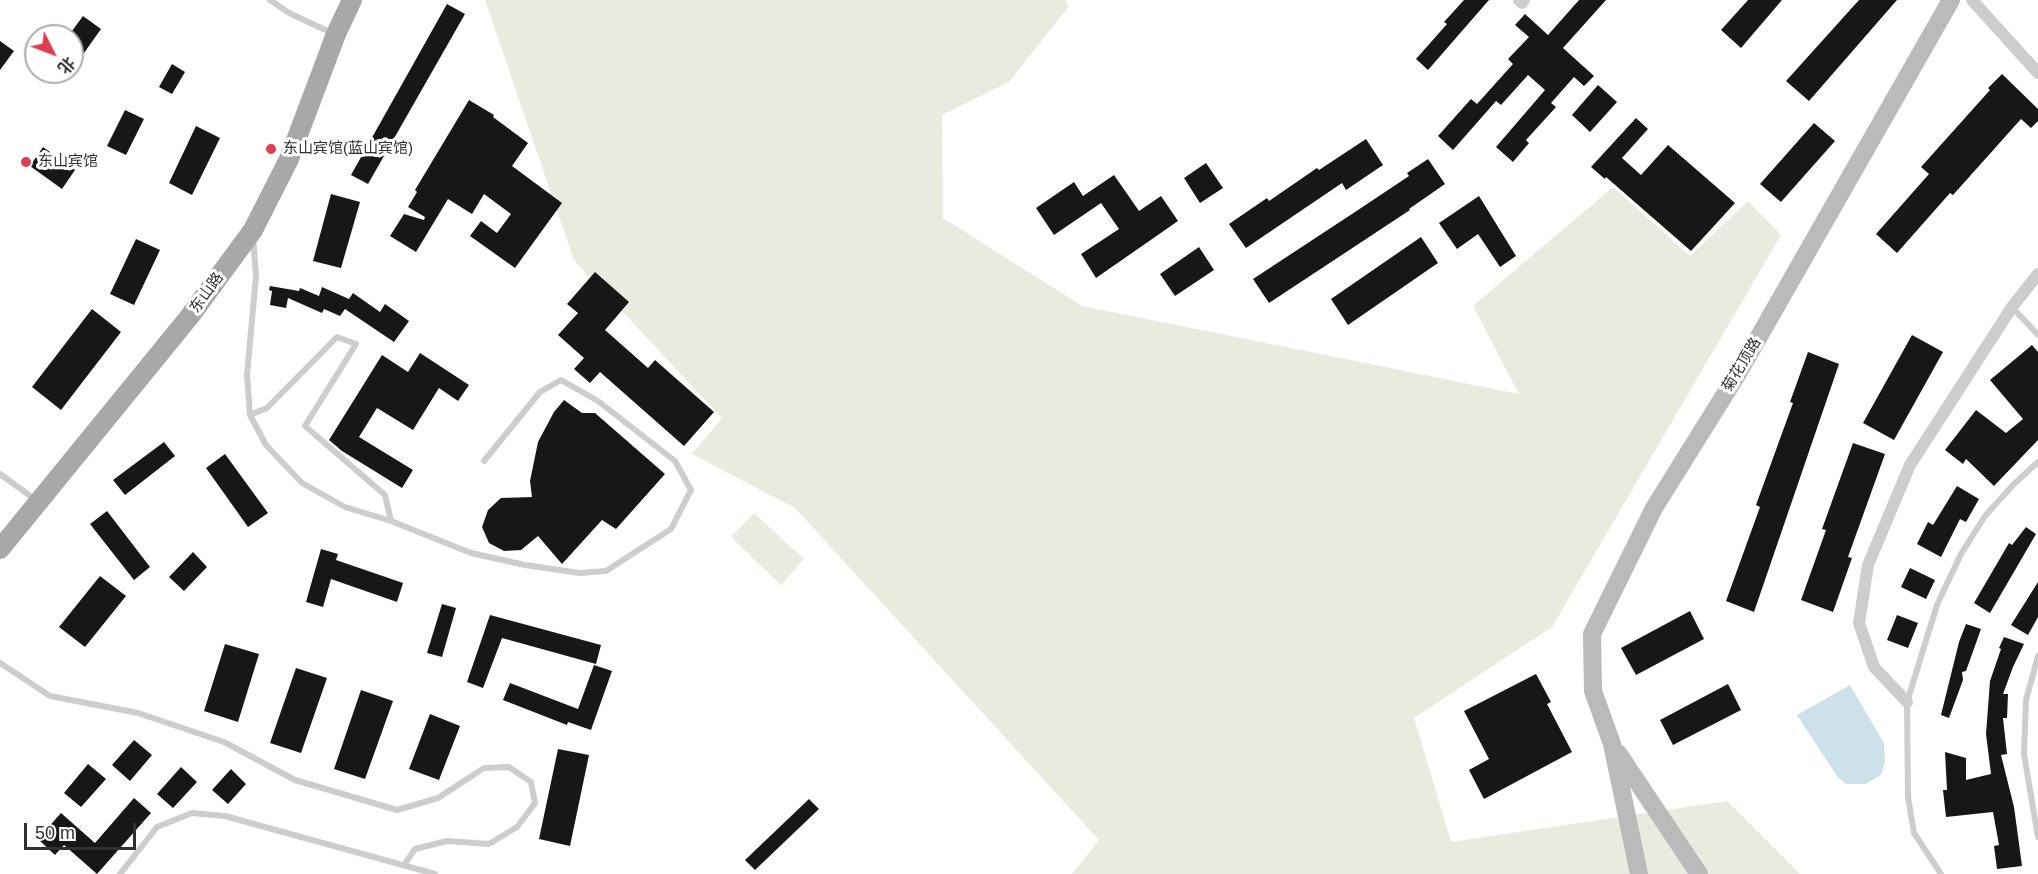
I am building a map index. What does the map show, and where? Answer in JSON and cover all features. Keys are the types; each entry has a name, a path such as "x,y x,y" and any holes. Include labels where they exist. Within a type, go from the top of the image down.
{"main road":[{"name":"东山路","path":"0,549 190,316 253,230 289,159 336,34 352,0"}],"street":[{"path":"1519,0 1522,3 1524,0"},
{"name":"菊花顶路","path":"1639,874 1612,744 1593,691 1592,634 1654,508 1737,375 1951,0"},
{"path":"1972,0 2038,73"},
{"path":"1907,702 1874,667 1859,623 1868,565 1910,465 2012,307 2038,274"},
{"name":"菊花顶路","path":"1612,744 1699,874"}],"lane":[{"path":"270,0 289,13 336,34"},
{"path":"253,230 256,276 247,375 250,415 266,445 302,483 345,507 391,521 471,553 525,566 580,573 606,571 671,529 691,490 675,461 598,401 561,380 540,392 484,461"},
{"path":"2012,307 2038,334"},
{"path":"250,415 267,408 337,337 356,344 305,426 385,495 391,521"},
{"path":"1941,874 1914,833 1908,797 1907,702 1937,605 1961,554 1985,516 2038,462"},
{"path":"0,474 38,502"},
{"path":"2038,656 2026,700 2024,754 2038,837"},
{"path":"0,663 50,696 138,712 224,742 295,780 397,810 438,798 484,768 509,767 531,782 535,803 517,827 489,844 447,841 415,849 404,865"},
{"path":"120,874 157,827 192,813 225,816 435,874"}],"shaded area":[{"path":"485,0 1065,0 1069,6 1009,82 942,115 943,218 1082,306 1519,394 1473,306 1613,187 1690,256 1748,201 1781,235 1552,627 1414,718 1451,842 1727,801 1800,874 1072,874 1099,840 795,508 692,454 722,418 574,260"},
{"path":"754,513 804,559 781,585 731,537"}],"water":[{"path":"1850,685 1884,743 1885,762 1881,775 1866,784 1845,784 1837,776 1797,715"}],"building":[{"path":"1464,0 1489,0 1428,70 1416,59 1447,24 1444,22"},
{"path":"1579,0 1606,0 1563,48 1594,76 1584,86 1574,77 1551,103 1556,107 1526,140 1529,143 1513,162 1496,147 1545,90 1528,75 1501,105 1496,101 1453,150 1438,136 1471,99 1477,104 1513,64 1508,59 1529,37 1515,25 1525,14 1548,35"},
{"path":"1748,0 1782,0 1741,48 1721,30"},
{"path":"1859,0 1897,0 1809,101 1786,81"},
{"path":"447,4 465,14 368,184 351,175"},
{"path":"83,16 101,29 84,53 84,24 77,24"},
{"path":"0,41 14,51 0,70"},
{"path":"172,64 185,72 172,94 159,87"},
{"path":"2002,74 2038,109 2038,121 2031,128 2021,119 1953,195 1950,193 1897,253 1876,234 1929,174 1921,167"},
{"path":"1598,85 1617,102 1590,132 1572,115"},
{"path":"469,100 494,115 493,117 528,143 512,166 562,203 515,268 470,236 481,221 497,233 511,214 484,194 472,214 448,199 416,252 390,236 404,214 424,220 425,217 408,207 417,192 415,190"},
{"path":"125,110 144,119 126,155 107,146"},
{"path":"1636,118 1648,129 1622,158 1641,175 1668,145 1735,203 1691,251 1606,177 1605,179 1591,167"},
{"path":"1814,123 1835,141 1781,202 1760,184"},
{"path":"196,126 220,138 192,195 169,183"},
{"path":"1366,139 1383,165 1346,190 1342,183 1246,248 1229,224 1267,198 1269,201 1317,168 1319,170"},
{"path":"43,147 75,170 62,189 30,166"},
{"path":"1428,159 1445,184 1410,210 1269,303 1253,279 1409,176 1407,173"},
{"path":"1206,163 1223,188 1200,203 1184,178"},
{"path":"1114,175 1139,211 1161,196 1178,221 1096,278 1081,254 1119,229 1101,203 1054,235 1036,208 1074,182 1083,196"},
{"path":"331,194 360,202 341,268 313,261"},
{"path":"1479,196 1516,256 1500,267 1478,234 1457,249 1439,223"},
{"path":"1421,237 1438,263 1348,325 1331,299"},
{"path":"136,239 160,250 134,305 110,294"},
{"path":"1199,247 1214,270 1175,296 1160,274"},
{"path":"595,272 629,302 605,330 648,368 655,360 714,412 684,446 600,372 590,383 574,369 584,358 558,335 578,313 567,304"},
{"path":"270,286 299,291 300,288 319,296 322,287 349,299 353,293 380,312 385,304 409,321 394,342 345,309 340,316 324,309 322,313 288,298 286,308 270,305 272,291 269,290"},
{"path":"92,309 121,332 61,410 32,387"},
{"path":"1912,335 1943,352 1894,440 1863,423"},
{"path":"2032,345 2038,352 2038,440 1994,486 1966,459 1963,464 1945,450 1976,410 2006,433 2023,419 1990,380"},
{"path":"1808,352 1839,364 1754,612 1726,601 1760,507 1756,505 1793,403 1790,402"},
{"path":"420,353 469,385 458,401 439,388 413,430 377,408 359,437 413,470 402,488 342,451 329,440 382,355 408,372"},
{"path":"564,400 582,413 595,413 665,474 616,529 602,520 562,564 538,536 521,550 504,551 489,543 482,527 488,510 501,498 532,497 530,481 538,442 554,412"},
{"path":"164,442 175,456 125,495 113,480"},
{"path":"1853,443 1885,454 1848,557 1852,558 1833,612 1801,600 1826,530 1822,529"},
{"path":"225,454 268,513 248,527 206,468"},
{"path":"1957,486 1979,499 1966,522 1960,519 1941,557 1917,544 1928,522 1933,525"},
{"path":"107,511 150,567 134,580 90,524"},
{"path":"2026,527 2036,534 1990,613 1974,603 2009,543 2012,545"},
{"path":"321,549 338,554 336,560 403,583 397,602 331,579 323,607 306,602"},
{"path":"193,552 207,567 184,591 169,577"},
{"path":"1910,568 1935,580 1926,599 1901,587"},
{"path":"100,576 126,596 85,647 59,627"},
{"path":"2038,582 2038,617 2028,635 2011,625"},
{"path":"442,604 456,608 442,657 427,653"},
{"path":"1690,611 1704,639 1636,675 1621,648"},
{"path":"490,615 601,645 596,664 502,638 483,688 467,682"},
{"path":"1897,615 1918,623 1908,648 1887,640"},
{"path":"1966,624 1981,629 1966,671 1962,672 1963,680 1949,718 1941,715 1959,642"},
{"path":"2004,637 2024,644 2003,694 2008,694 2007,718 2003,718 2007,754 2001,755 2014,807 2022,866 1997,869 1994,846 1999,845 1993,812 1946,817 1943,790 1947,790 1945,752 1966,758 1966,780 1991,774 1986,734 1990,681"},
{"path":"225,644 259,654 238,722 204,711"},
{"path":"594,665 612,671 591,730 568,722 567,725 503,700 510,683 578,709"},
{"path":"296,668 327,678 301,753 270,743"},
{"path":"1536,674 1551,702 1547,704 1572,752 1484,799 1469,770 1489,759 1464,711"},
{"path":"1728,684 1741,710 1673,745 1660,720"},
{"path":"361,690 393,701 365,779 334,769"},
{"path":"430,714 460,726 439,780 409,769"},
{"path":"134,740 152,755 130,781 112,765"},
{"path":"558,749 589,755 570,846 539,839"},
{"path":"88,764 106,779 81,807 64,793"},
{"path":"181,767 197,782 173,808 157,794"},
{"path":"231,769 246,784 228,804 212,790"},
{"path":"134,798 151,813 97,874 64,845 55,855 38,839 61,813 95,843"},
{"path":"809,799 819,809 755,870 745,860"}],"place":[{"name":"东山宾馆(蓝山宾馆)","path":"271,149"},
{"name":"东山宾馆","path":"26,162"}]}
